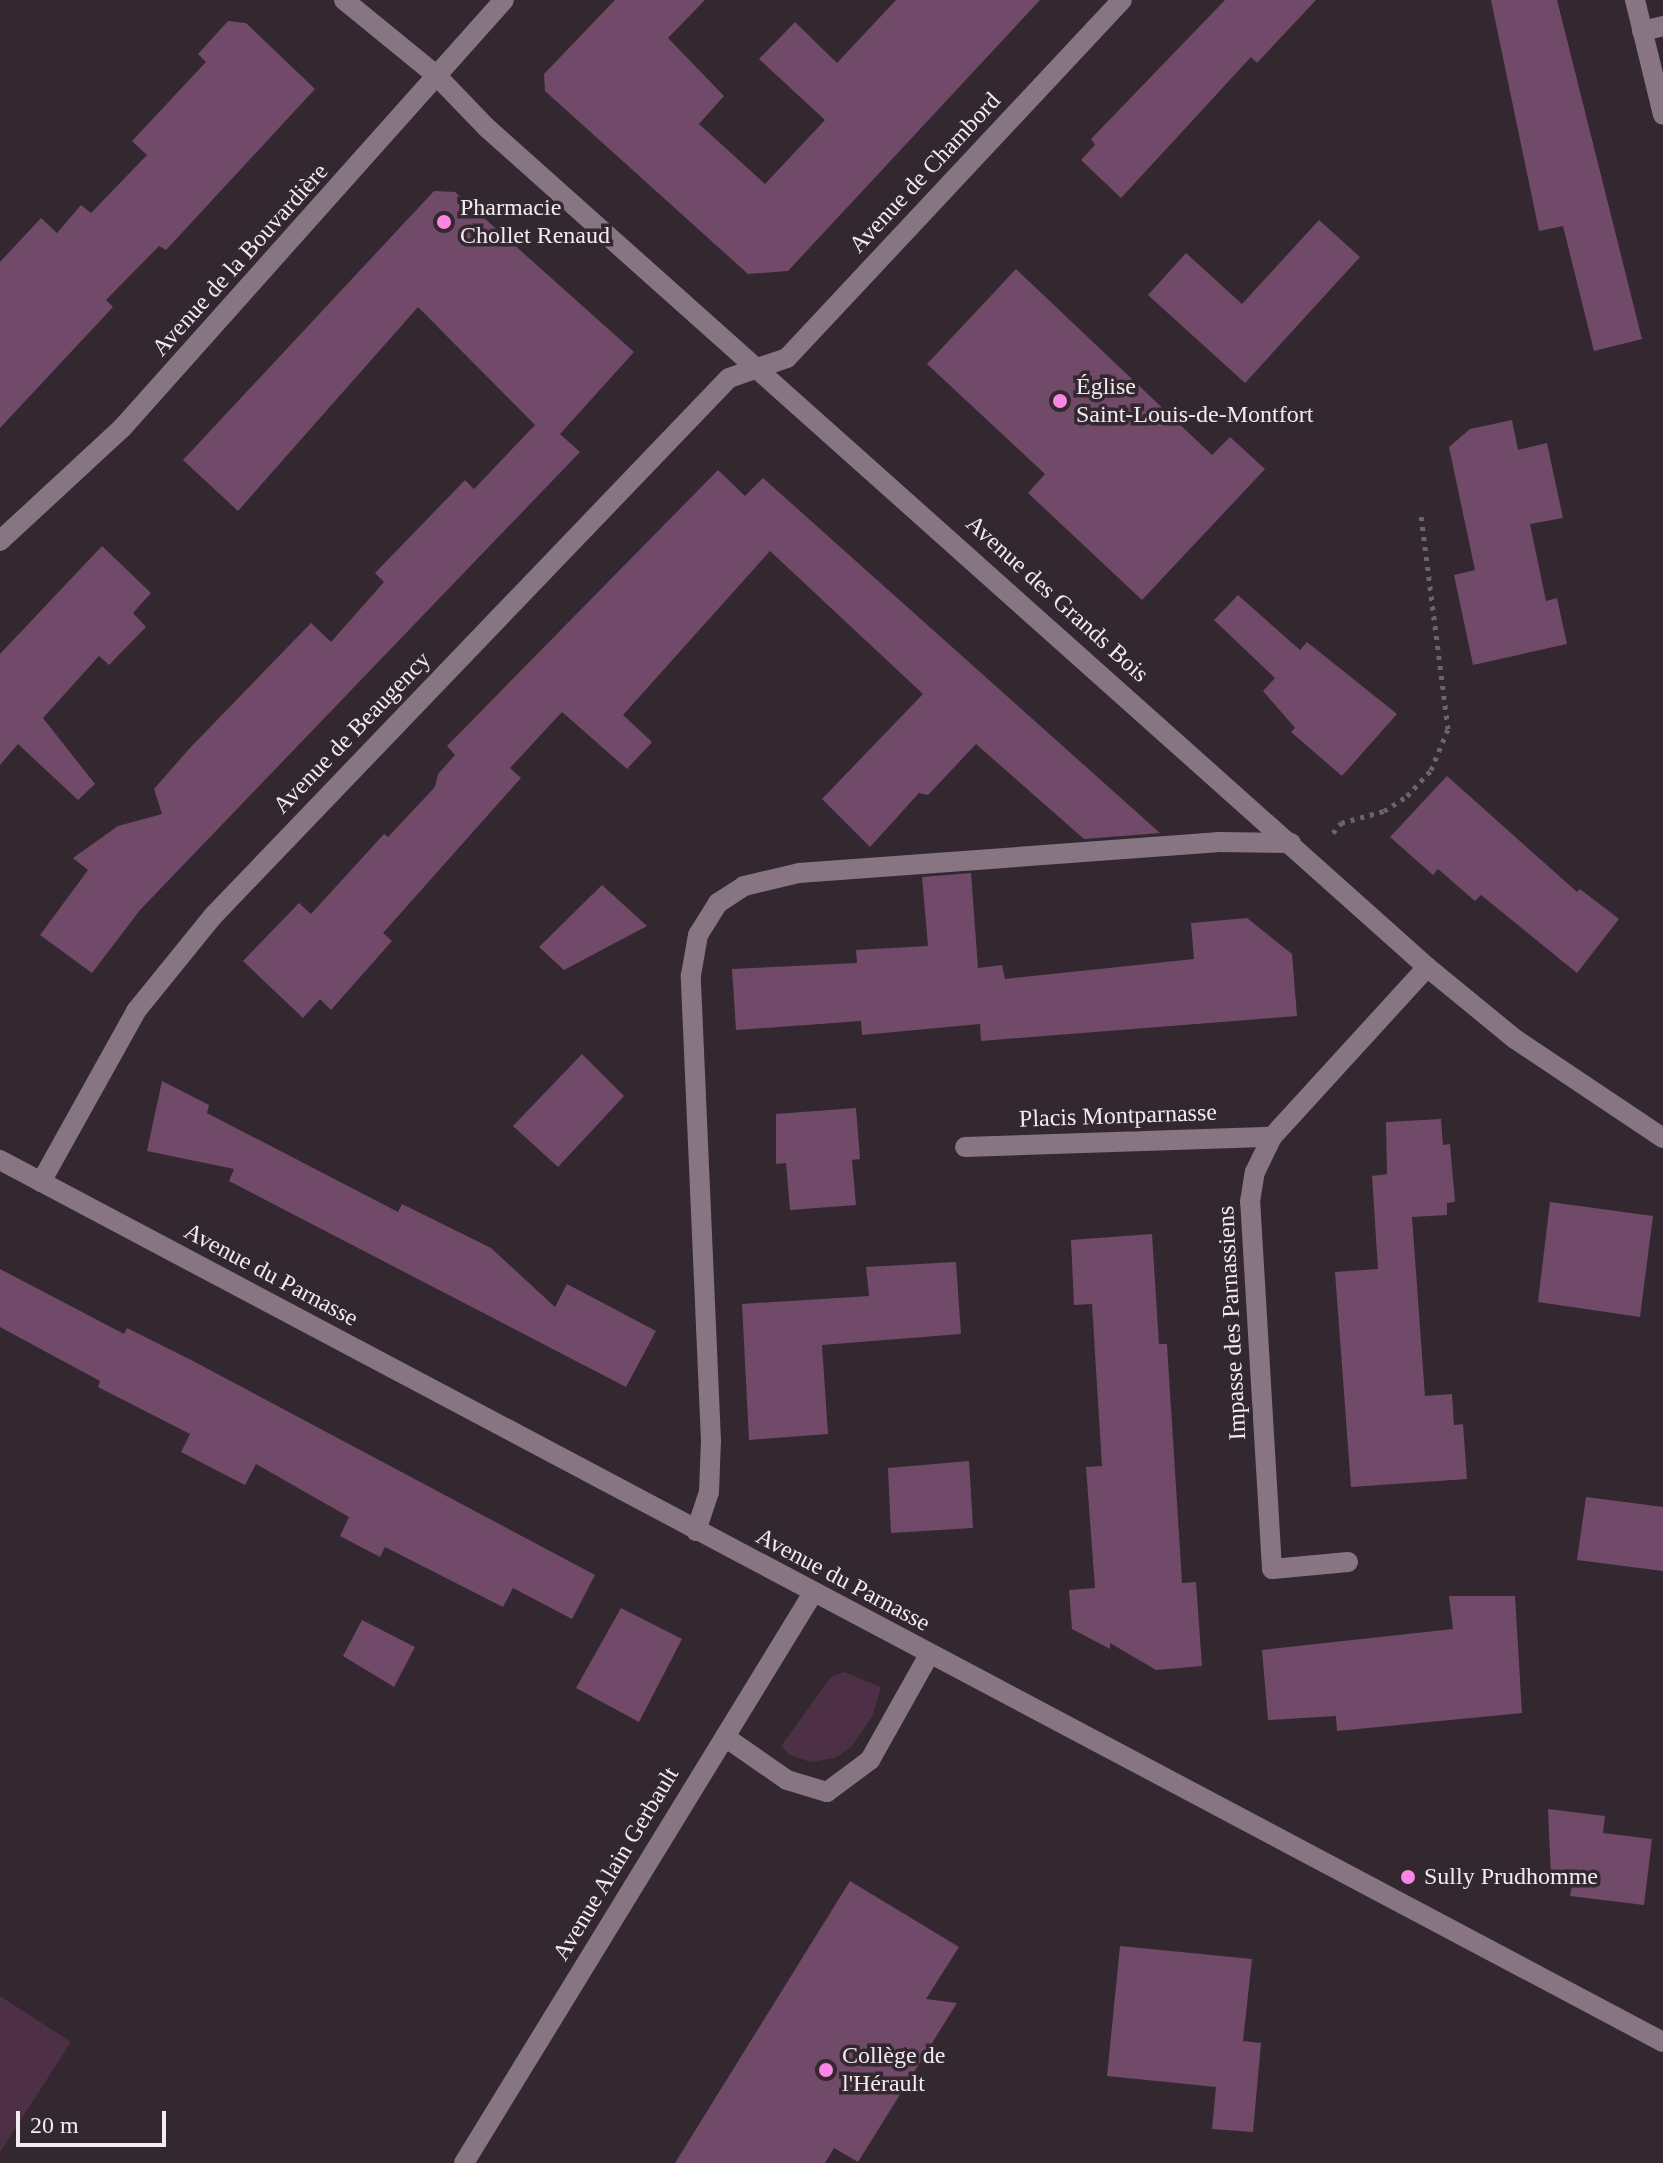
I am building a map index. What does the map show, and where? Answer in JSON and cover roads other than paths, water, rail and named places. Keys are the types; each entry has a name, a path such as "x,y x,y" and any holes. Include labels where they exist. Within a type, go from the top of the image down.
{"street":[{"name":"Avenue des Grands Bois","path":"344,0 436,75 486,127 1427,967 1515,1039 1663,1138"},
{"name":"Avenue de la Bouvardière","path":"0,541 123,427 392,131 436,75 504,0"},
{"name":"Avenue de Chambord","path":"758,368 787,358 1122,0"},
{"path":"1635,0 1663,115"},
{"path":"1642,31 1663,26"},
{"name":"Avenue de Beaugency","path":"41,1182 136,1011 177,955 729,378 758,368"},
{"path":"696,1531 709,1492 711,1441 691,975 698,935 718,903 744,886 799,873 1217,842 1291,843"},
{"name":"Impasse des Parnassiens","path":"1348,1562 1272,1569 1250,1202 1255,1172 1272,1137 1427,967"},
{"name":"Placis Montparnasse","path":"965,1147 1272,1137"},
{"name":"Avenue du Parnasse","path":"0,1160 1663,2042"},
{"name":"Avenue Alain Gerbault","path":"464,2163 813,1593"},
{"path":"725,1737 787,1780 827,1792 870,1760 929,1655"}],"place":[{"name":"Pharmacie Chollet Renaud","path":"444,222"},
{"name":"Église Saint-Louis-de-Montfort","path":"1060,401"},
{"name":"Sully Prudhomme","path":"1408,1877"},
{"name":"Collège de l'Hérault","path":"826,2070"}]}
